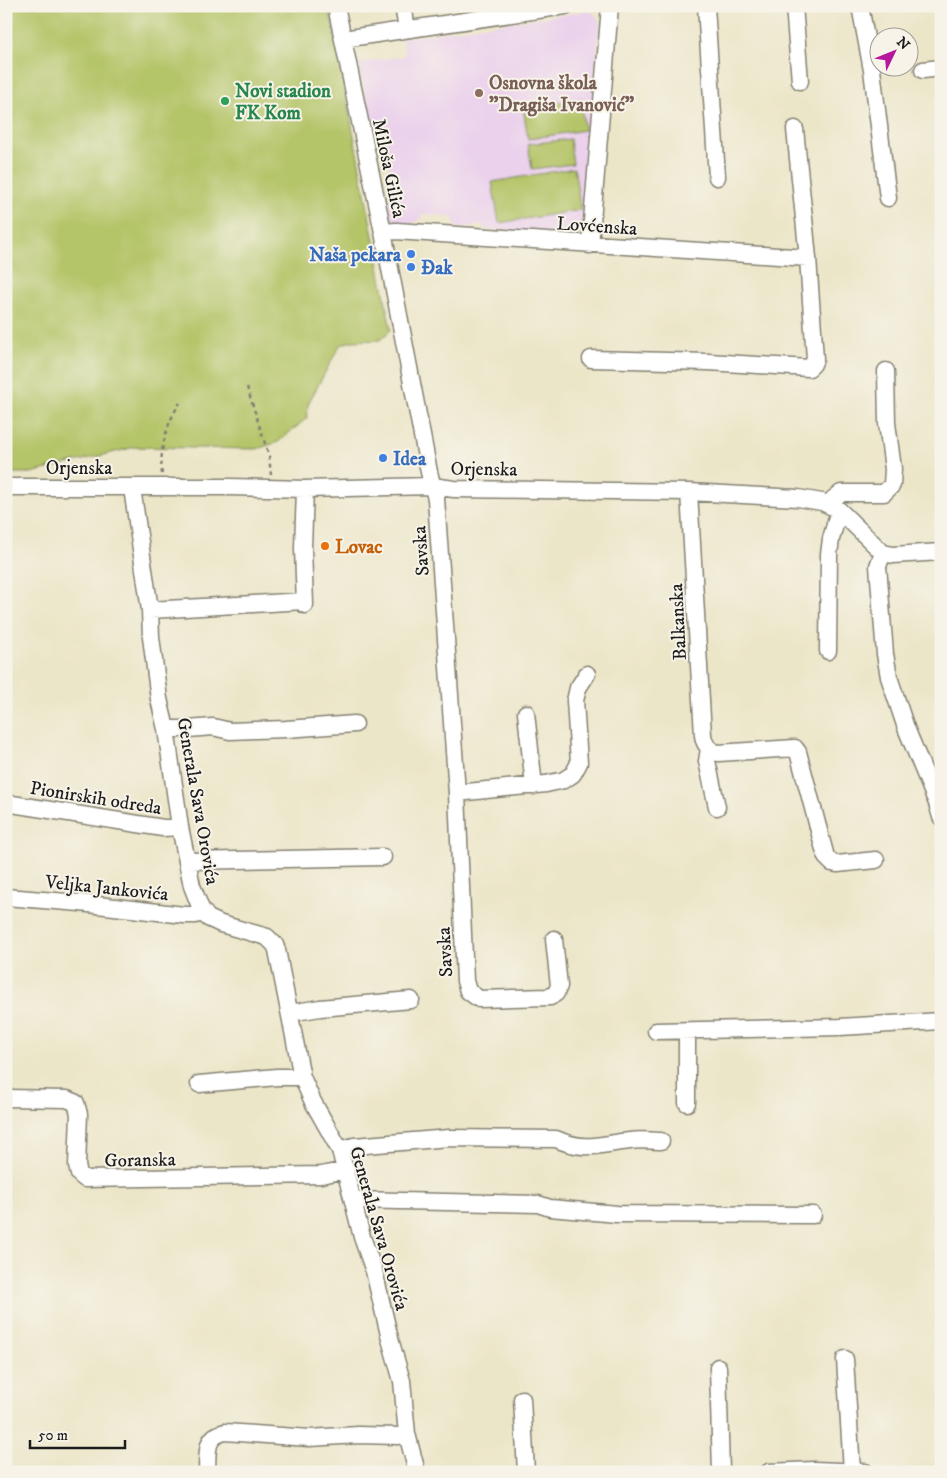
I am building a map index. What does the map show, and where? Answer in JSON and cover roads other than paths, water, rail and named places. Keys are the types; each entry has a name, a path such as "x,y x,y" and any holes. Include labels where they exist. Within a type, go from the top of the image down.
{"street":[{"name":"Miloša Gilića","path":"336,6 383,232 432,486"},
{"path":"403,6 406,29"},
{"path":"343,39 406,29 459,13 565,6"},
{"path":"590,245 610,6"},
{"path":"706,6 717,177"},
{"path":"794,6 800,81"},
{"path":"860,6 872,70 888,198"},
{"path":"924,70 941,68"},
{"path":"590,359 708,362 809,368 813,364 815,358 808,258 795,129"},
{"name":"Lovćenska","path":"383,232 396,231 808,258"},
{"path":"828,651 829,554 835,508 833,499 841,492 884,493 892,484 893,469 887,423 886,371"},
{"name":"Orjenska","path":"6,487 306,489 432,486 454,490 530,489 689,492 798,498 822,502 835,508"},
{"name":"Savska","path":"432,486 436,499 457,794 465,981 468,990 479,999 550,997 554,995 559,986 554,939"},
{"name":"Generala Sava Orovića","path":"132,488 150,610 151,637 159,699 166,729 180,827 192,886 203,913 210,920 267,937 275,945 302,1077 313,1102 340,1150 362,1238 374,1271 402,1382 407,1434 418,1472"},
{"path":"150,610 305,603 303,548 306,489"},
{"name":"Balkanska","path":"689,492 703,735 709,749 707,761 717,807"},
{"path":"835,508 882,553 893,555 941,552"},
{"path":"882,553 878,566 885,654 889,677 906,728 941,817"},
{"path":"457,794 534,786 564,780 574,774 579,763 575,701 578,688 587,674"},
{"path":"526,713 534,786"},
{"path":"166,729 213,727 230,731 355,724"},
{"path":"709,749 718,754 795,748 798,752 826,857 832,863 837,864 876,860"},
{"name":"Pionirskih odreda","path":"6,803 163,828 180,827"},
{"path":"187,861 383,857"},
{"name":"Veljka Jankovića","path":"6,897 184,915 203,913"},
{"path":"290,1013 320,1008 411,1000"},
{"path":"656,1031 831,1027 941,1021"},
{"path":"687,1031 687,1103"},
{"path":"199,1084 277,1077 302,1077"},
{"name":"Goranska","path":"6,1098 66,1099 76,1103 79,1114 77,1166 79,1174 85,1179 321,1175 346,1170"},
{"path":"340,1150 354,1146 450,1138 556,1139 572,1146 597,1147 631,1140 662,1141"},
{"path":"353,1200 538,1204 550,1208 617,1214 813,1215"},
{"path":"845,1359 852,1471"},
{"path":"718,1367 721,1472"},
{"path":"522,1399 526,1472"},
{"path":"207,1472 210,1440 216,1434 225,1432 308,1438 358,1435 398,1436 407,1434"},
{"path":"769,1472 864,1472"}],"place":[{"name":"Osnovna škola \"Dragiša Ivanović\"","path":"479,93"},
{"name":"Novi stadion FK Kom","path":"225,101"},
{"name":"Naša pekara","path":"411,254"},
{"name":"Đak","path":"411,267"},
{"name":"Idea","path":"383,458"},
{"name":"Lovac","path":"325,546"}]}
